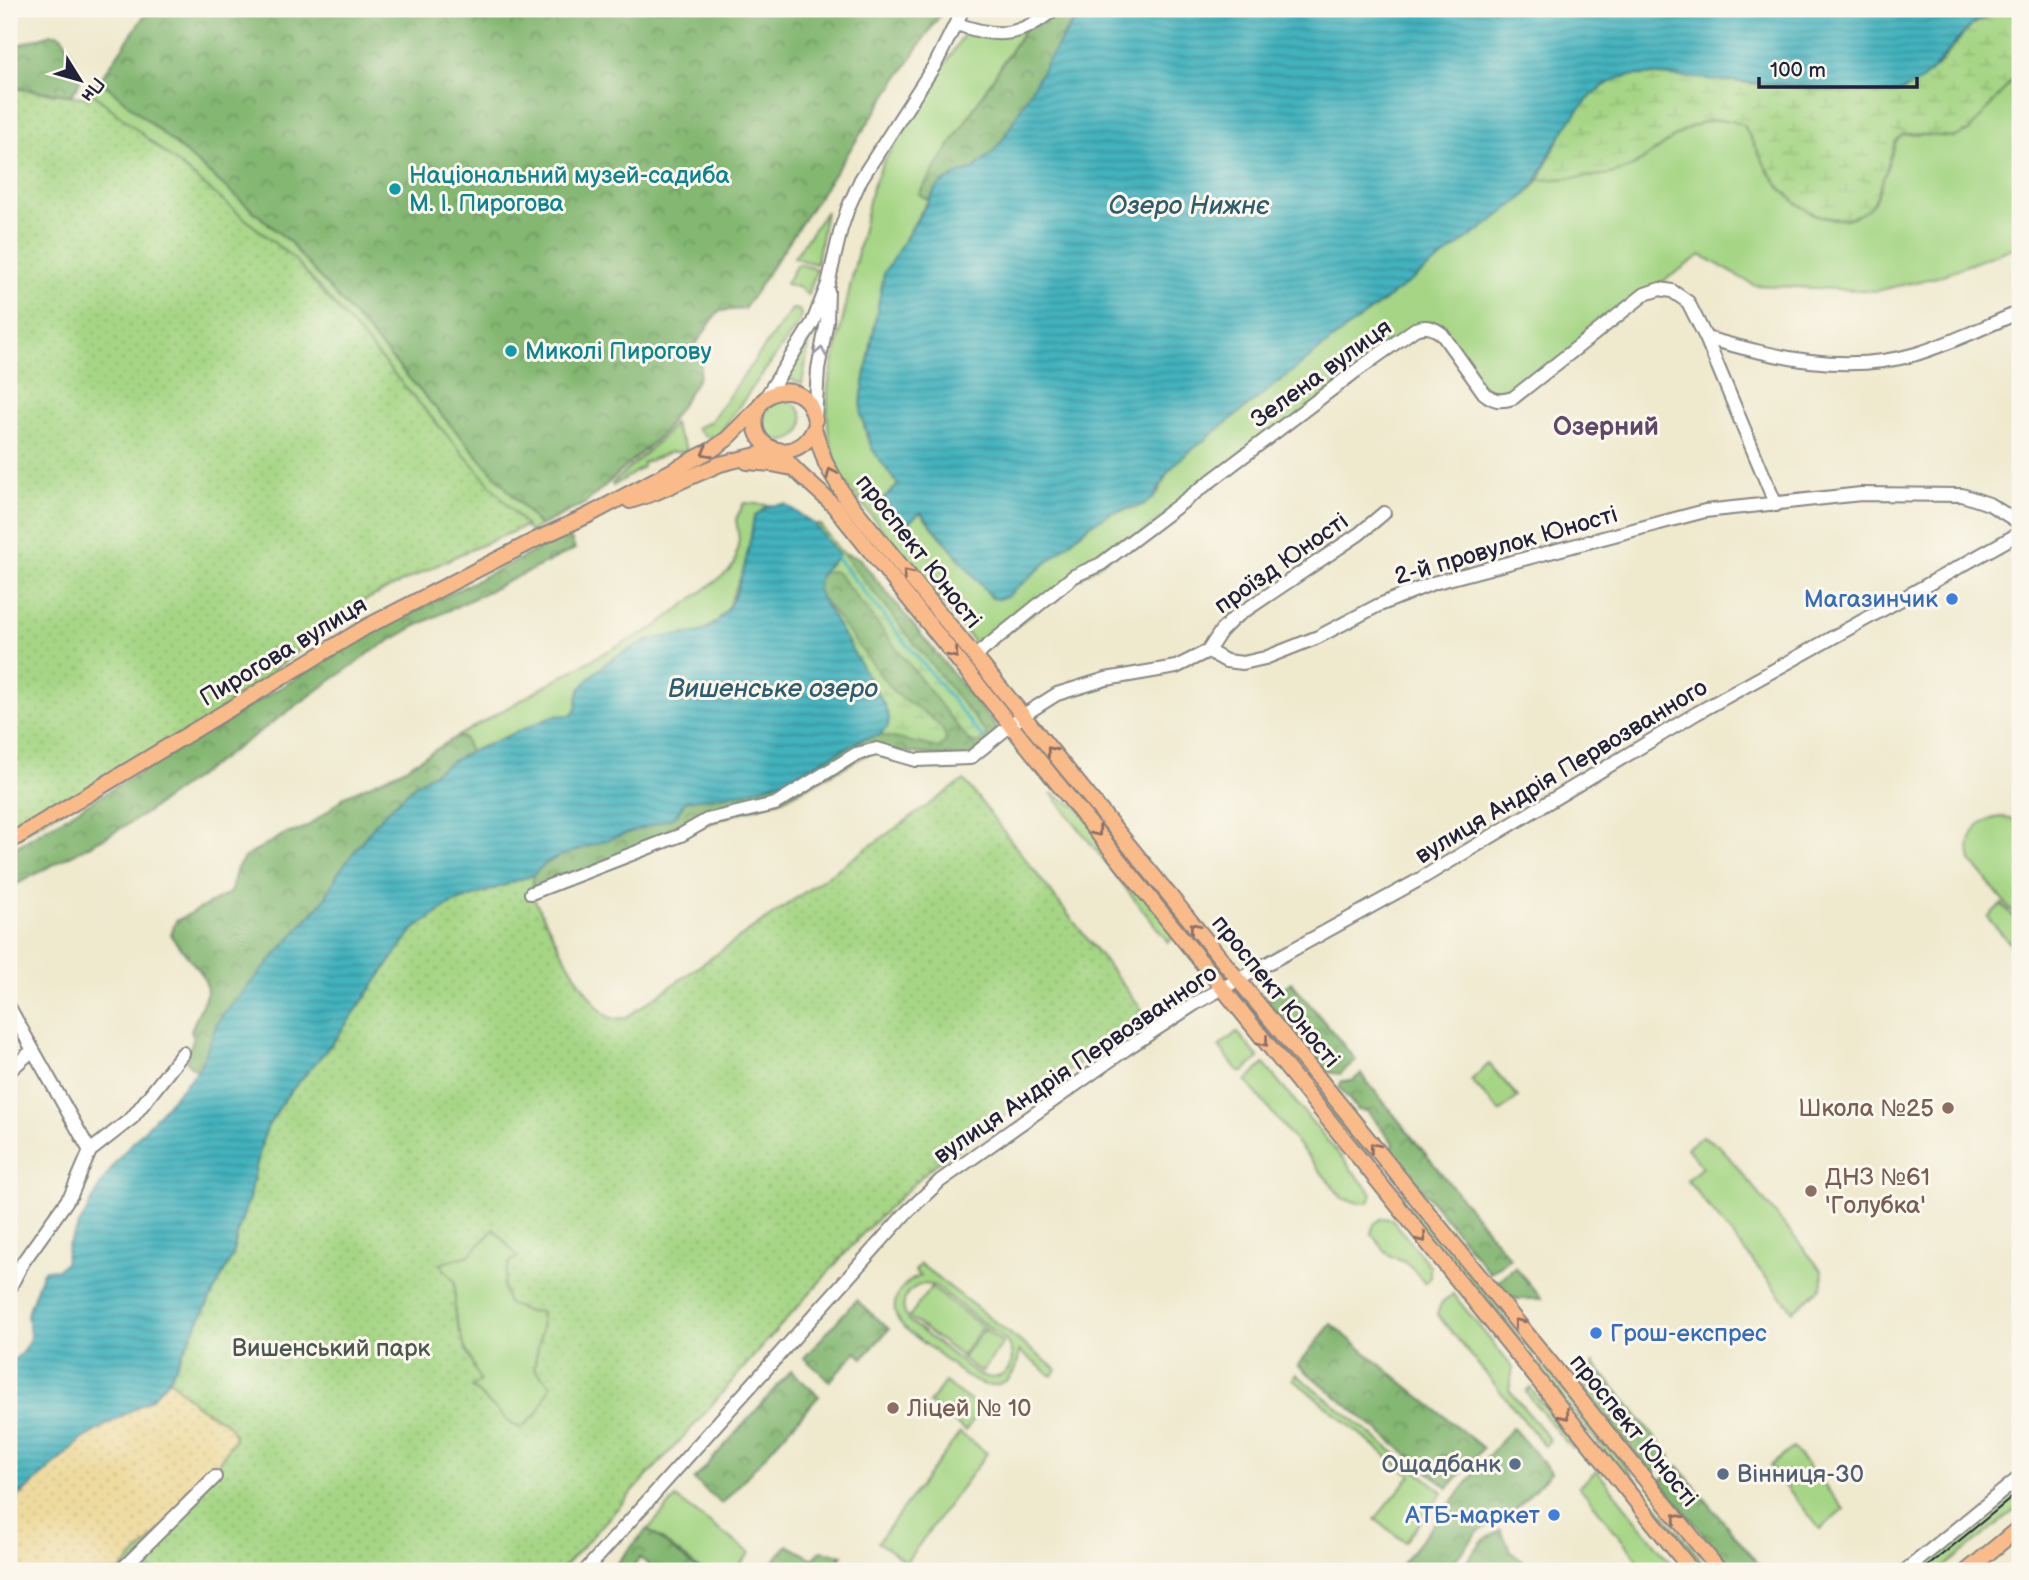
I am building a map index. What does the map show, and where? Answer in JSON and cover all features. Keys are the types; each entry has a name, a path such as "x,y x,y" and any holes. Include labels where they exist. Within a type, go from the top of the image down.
{"main road":[{"path":"788,391 807,401 812,410 814,424 810,436 798,448 790,451 778,450 764,443 755,425 762,402 777,392 788,391"},
{"name":"Пирогова вулиця","path":"9,842 366,626 589,515 713,449 727,439 762,402"},
{"name":"проспект Юності","path":"814,424 832,477 845,497 974,657 1017,720 1221,989 1692,1571"},
{"name":"Пирогова вулиця","path":"589,515 654,493 732,461 778,450"},
{"name":"проспект Юності","path":"778,450 792,468 834,506 1238,980 1720,1571"},
{"path":"732,461 792,468"},
{"path":"1398,1208 1414,1195"},
{"path":"1527,1367 1543,1354"},
{"path":"1967,1571 2020,1527"}],"street":[{"name":"Пирогова вулиця","path":"762,402 813,322 828,284 841,229 854,193 936,63 963,9"},
{"path":"957,24 981,31 1014,33 1035,24 1054,9"},
{"name":"Пирогова вулиця","path":"814,424 818,369 827,321 828,284"},
{"name":"Зелена вулиця","path":"974,657 1074,576 1101,564 1356,371 1415,329 1424,326 1442,334 1484,393 1492,400 1502,402 1513,398 1645,294 1660,289 1672,291 1688,302 1706,338 1776,505"},
{"path":"1706,338 1801,361 1874,361 1914,355 2020,312"},
{"name":"2-й провулок Юності","path":"1208,651 1226,661 1243,663 1265,657 1318,637 1433,583 1704,511 1861,494 1962,495 1989,504 2020,523"},
{"name":"проїзд Юності","path":"1208,651 1221,631 1234,618 1359,534 1384,513"},
{"name":"вулиця Андрія Первозванного","path":"584,1571 905,1214 940,1181 1126,1049 1221,989 1476,847 1698,713 2020,533"},
{"path":"531,893 681,835 707,820 775,804 856,754 877,749 916,760 965,760 975,755 1017,720 1057,694 1106,679 1176,667 1208,651"},
{"path":"9,1007 90,1151"},
{"path":"9,1071 33,1050"},
{"path":"9,1289 23,1262 71,1195 90,1151 132,1118 183,1053"},
{"path":"120,1571 215,1477"},
{"path":"1905,1571 2020,1477"}],"green space":[{"path":"149,9 944,9 744,309 719,311 691,351 701,364 699,377 664,432 586,503 540,526 292,244 100,80"},
{"path":"1054,9 1082,9 1066,31 1003,139 992,153 973,169 943,182 928,200 919,194 1024,30"},
{"path":"2000,9 2020,9 2020,71 1969,131 1955,137 1902,135 1896,141 1876,198 1867,210 1854,217 1840,219 1806,210 1780,187 1769,172 1744,125 1726,120 1710,120 1696,125 1643,160 1620,171 1598,176 1539,180 1559,139 1576,113 1598,91 1623,77 1639,74 1697,76 1800,88 1891,94 1904,91 1940,64 1969,27"},
{"path":"968,28 1024,30 919,194 928,200 884,274 862,394 861,414 867,438 898,485 879,503 900,528 920,512 992,598 1008,596 1090,525 1113,512 1138,507 1158,493 1168,472 1179,460 1350,326 1519,201 1539,180 1598,176 1629,168 1696,125 1710,121 1726,121 1744,125 1769,173 1809,212 1820,217 1846,219 1867,209 1874,201 1896,141 1902,135 1955,137 1968,131 2020,71 2020,245 1937,277 1876,291 1754,285 1701,255 1645,294 1513,398 1492,400 1442,334 1424,326 981,651 846,484 831,449 827,412 828,386 872,188 883,163"},
{"path":"51,34 62,37 70,51 80,76 76,88 71,95 15,88 9,77 9,48"},
{"path":"100,80 292,244 540,526 530,532 295,260 92,93"},
{"path":"9,88 89,98 92,93 295,260 526,526 458,555 353,606 215,718 9,842"},
{"path":"826,211 816,264 794,258"},
{"path":"797,264 817,269 808,295 800,288 786,284"},
{"path":"792,309 799,310 801,314 797,326 719,434 706,437 696,428 710,422"},
{"path":"809,344 802,384 784,379"},
{"path":"783,401 797,407 803,421 797,435 783,441 769,435 763,421 769,407"},
{"path":"674,423 687,449 684,452 670,452 643,463 643,467 613,486 612,484 666,434"},
{"path":"744,503 769,505 754,517 746,564 727,609 717,621 700,632 654,639 607,662 578,697 578,708 572,715 554,716 470,752 464,738 456,737 602,654 654,628 729,571 735,563 739,539 736,519"},
{"path":"814,524 820,525 987,737 976,744 969,741 839,575 831,571 821,574 806,559"},
{"path":"569,534 575,549 414,627 371,652 143,815 9,888 9,851 371,633"},
{"path":"839,555 859,558 1001,733 965,759 877,749 786,798 726,817 531,893 533,875 577,848 672,818 685,801 840,750 863,738 880,735 816,585 818,578"},
{"path":"819,594 893,691 940,726 946,741 939,748 880,735 863,738 788,779 746,792"},
{"path":"456,737 464,738 470,752 415,785 379,819 338,873 325,899 221,1017 198,1070 192,1067 187,1060 194,1038 191,1030 207,993 206,983 202,974 173,939 171,934 176,921 228,894 237,868 245,857 285,834 308,826 345,796 402,770"},
{"name":"Вишенський парк","path":"964,780 1147,1016 929,1169 866,1230 697,1422 560,1571 120,1571 199,1493 235,1438 230,1427 198,1406 169,1379 233,1255 268,1126 286,1097 335,1040 412,931 451,904 533,875 531,893 590,998 611,1018 627,1017","holes":["494,1229 518,1257 510,1262 503,1286 508,1304 528,1312 540,1311 542,1328 534,1368 551,1385 538,1413 521,1428 513,1425 472,1388 480,1381 463,1343 455,1315 455,1282 440,1264 469,1255"]},
{"path":"1051,793 1076,806 1178,934 1168,942"},
{"path":"2000,817 2010,818 2020,824 2020,914 2011,910 1971,861 1970,845 1974,832 1984,822"},
{"path":"2002,904 2020,924 2020,935 2010,943 1987,917"},
{"path":"1291,982 1356,1060 1340,1074 1326,1072 1266,1001"},
{"path":"1258,1015 1405,1196 1401,1200 1253,1019"},
{"path":"1237,1032 1259,1058 1243,1072 1239,1072 1219,1047"},
{"path":"1264,1064 1372,1194 1369,1203 1343,1199 1246,1081"},
{"path":"1489,1064 1518,1097 1500,1112 1471,1080"},
{"path":"1361,1074 1510,1258 1490,1273 1391,1151 1394,1144 1367,1111 1358,1110 1339,1087 1342,1081 1352,1081"},
{"path":"1702,1136 1719,1145 1822,1271 1821,1288 1793,1311 1687,1180 1702,1167 1687,1148"},
{"path":"1412,1204 1534,1354 1529,1358 1407,1208"},
{"path":"1382,1218 1392,1219 1430,1266 1430,1277 1425,1284 1407,1263 1391,1257 1371,1234 1374,1224"},
{"path":"494,1229 518,1257 510,1262 503,1286 508,1304 540,1310 542,1328 534,1368 551,1385 538,1413 521,1428 513,1425 471,1387 455,1315 455,1282 439,1263 469,1255"},
{"path":"920,1264 1057,1370 1052,1376 1019,1351 1013,1374 998,1385 979,1383 961,1372 911,1333 898,1319 895,1311 897,1296 906,1284 921,1276 915,1271","holes":["925,1284 935,1286 1006,1341 1012,1357 1011,1364 1002,1375 987,1378 978,1375 908,1320 904,1302 909,1292"]},
{"path":"1515,1267 1542,1299 1508,1299 1496,1283"},
{"path":"931,1287 983,1327 961,1356 909,1317"},
{"path":"1453,1294 1513,1368 1509,1390 1550,1440 1545,1446 1437,1314 1441,1304"},
{"path":"856,1300 889,1329 863,1358 856,1352 830,1381 804,1358"},
{"path":"1331,1324 1483,1448 1448,1488 1298,1365"},
{"path":"985,1329 1003,1343 981,1373 962,1358"},
{"path":"1540,1362 1710,1571 1703,1571 1535,1366"},
{"path":"1593,1362 1671,1457 1652,1473 1583,1392"},
{"path":"791,1371 819,1396 722,1504 694,1480"},
{"path":"1296,1374 1443,1492 1405,1542 1375,1519 1411,1476 1293,1379"},
{"path":"945,1382 981,1409 965,1431 929,1403"},
{"path":"1530,1388 1576,1445 1573,1448 1526,1392"},
{"path":"1512,1427 1551,1472 1513,1512 1479,1531 1446,1571 1398,1571 1397,1570"},
{"path":"960,1433 987,1453 906,1562 878,1542"},
{"path":"1793,1448 1844,1509 1820,1529 1770,1466"},
{"path":"1678,1466 1764,1571 1733,1571 1660,1481"},
{"path":"1597,1471 1677,1571 1647,1571 1579,1486"},
{"path":"2020,1484 2020,1506 1939,1571 1913,1571"},
{"path":"676,1498 750,1553 735,1571 703,1571 648,1529"},
{"path":"647,1529 700,1571 657,1571 640,1558 629,1571 610,1571"},
{"path":"1501,1530 1510,1550 1534,1571 1460,1571 1482,1541"},
{"path":"787,1545 813,1559 821,1551 843,1555 830,1571 772,1571 768,1568"}],"sand":[{"path":"169,1379 198,1406 230,1427 235,1438 199,1493 120,1571 9,1571 9,1505 84,1438 151,1399"}],"water":[{"name":"Озеро Нижнє","path":"1082,9 2000,9 1971,26 1926,77 1891,94 1657,75 1632,75 1612,81 1592,96 1575,115 1536,182 1519,201 1350,326 1179,460 1168,472 1154,497 1143,505 1113,512 1090,525 1008,596 998,599 992,598 921,512 900,529 879,503 898,485 872,449 861,414 862,394 884,273 938,186 973,169 992,153 1003,139 1047,62"},
{"name":"Вишенське озеро","path":"785,504 814,524 839,555 820,577 819,594 884,704 889,718 888,726 880,735 863,739 788,779 746,792 685,801 672,818 548,861 533,875 451,904 412,931 335,1040 286,1097 268,1126 233,1255 169,1379 151,1399 84,1438 9,1505 9,1363 21,1354 29,1341 27,1315 42,1274 45,1270 58,1269 65,1263 68,1245 103,1181 117,1160 198,1070 221,1017 325,899 338,873 379,819 415,785 470,752 554,716 572,715 576,709 578,693 585,683 606,663 623,653 654,639 697,633 711,626 723,615 739,584 754,517 768,506"}],"waterway":[{"path":"836,557 983,738"}],"tram line":[{"path":"1922,1571 2020,1491"}],"place":[{"name":"Національний музей-садиба М. І. Пирогова","path":"395,189"},
{"name":"Миколі Пирогову","path":"511,351"},
{"name":"Магазинчик","path":"1952,599"},
{"name":"Школа №25","path":"1948,1108"},
{"name":"ДНЗ №61 'Голубка'","path":"1811,1191"},
{"name":"Грош-експрес","path":"1596,1333"},
{"name":"Ліцей № 10","path":"893,1408"},
{"name":"Ощадбанк","path":"1515,1464"},
{"name":"Вінниця-30","path":"1723,1474"},
{"name":"АТБ-маркет","path":"1554,1515"}],"district":[{"name":"Озерний","path":"1606,426"}]}
